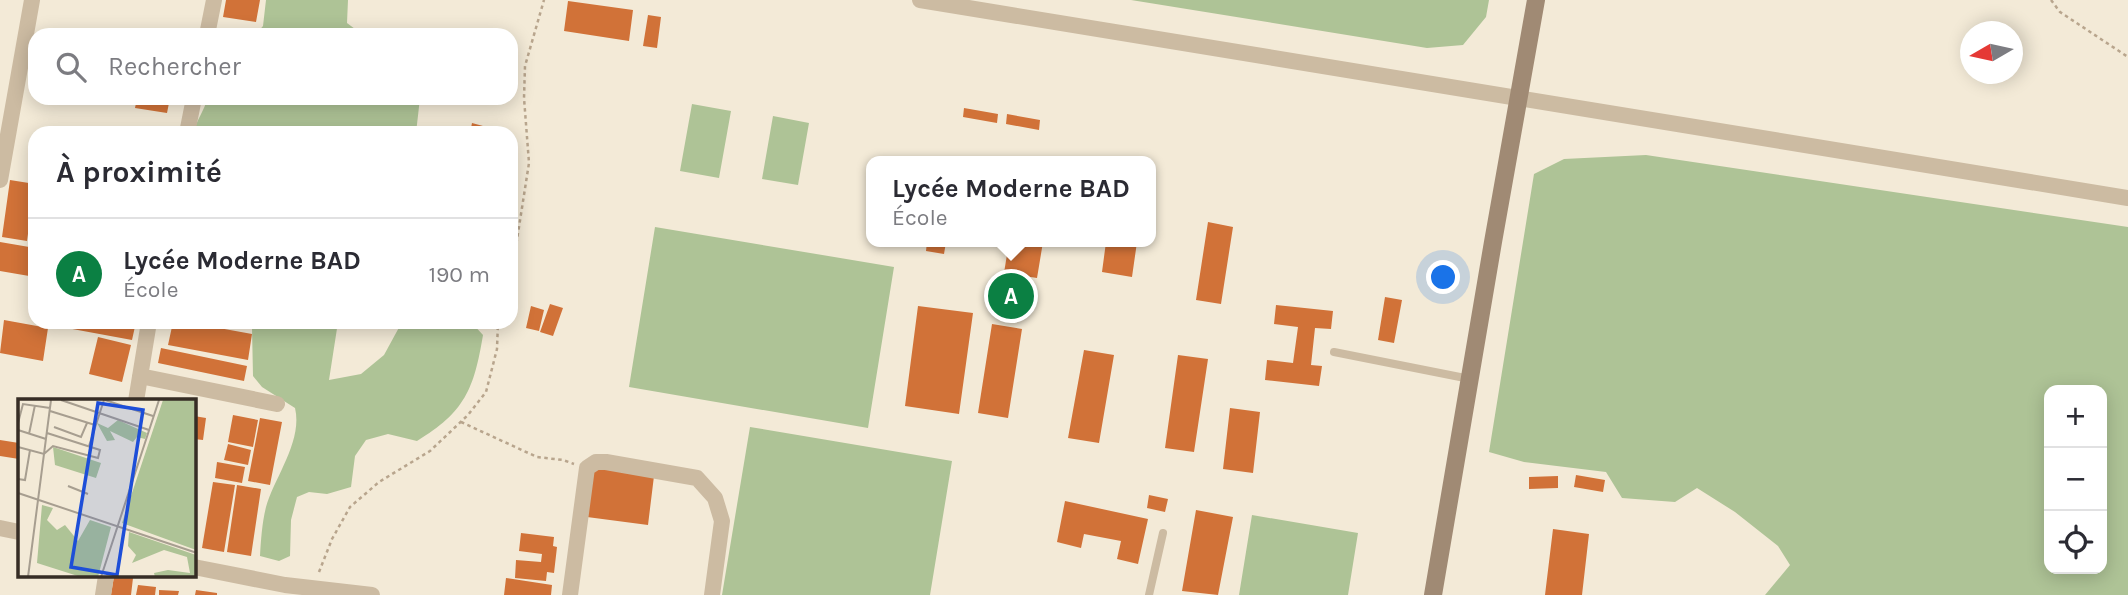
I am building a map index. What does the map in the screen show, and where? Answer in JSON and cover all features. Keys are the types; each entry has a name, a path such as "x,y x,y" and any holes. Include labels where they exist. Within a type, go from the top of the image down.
{"street":[{"path":"0,180 32,0"},
{"path":"208,28 214,0"},
{"path":"920,0 2128,198"},
{"path":"1433,595 1536,0"},
{"path":"188,126 193,105"},
{"path":"136,399 148,329"},
{"path":"140,376 277,404"},
{"path":"570,595 587,468 606,462 696,478 715,498 722,521 712,595"},
{"path":"0,528 18,532"},
{"path":"196,568 285,590 312,588 372,595"}],"lane":[{"path":"1334,352 1470,379"},
{"path":"1149,595 1163,533"}],"path":[{"path":"518,233 529,163 524,98 525,66 544,0"},
{"path":"2051,0 2060,12 2128,57"},
{"path":"312,588 332,539 350,507 379,482 430,451 461,422 486,392 497,349 498,329"},
{"path":"461,422 537,457 563,460 587,468"}],"green space":[{"path":"266,0 348,0 347,23 354,28 261,28"},
{"path":"1131,0 1489,0 1486,17 1463,45 1427,48"},
{"path":"692,104 731,111 719,178 680,171"},
{"path":"419,105 417,126 196,126 204,107"},
{"path":"773,116 809,123 798,185 762,179"},
{"path":"1646,155 2128,227 2128,595 1765,595 1790,565 1778,546 1735,512 1697,488 1675,502 1622,498 1606,472 1524,462 1489,452 1534,174 1564,159"},
{"path":"655,227 894,267 868,428 629,387"},
{"path":"252,329 337,329 329,380 361,374 384,355 398,329 477,329 483,335 471,385 457,409 417,441 388,434 366,440 355,456 351,487 327,494 309,492 297,497 291,520 290,556 279,561 260,556 262,532 266,507 295,433 295,408 262,387 253,376"},
{"path":"750,427 952,461 930,595 722,595"},
{"path":"1252,515 1358,533 1348,595 1239,595"}],"building":[{"path":"226,0 260,0 256,22 223,17"},
{"path":"568,1 633,10 629,41 564,31"},
{"path":"648,15 661,17 657,48 643,46"},
{"path":"136,105 169,105 167,113 135,108"},
{"path":"964,108 998,114 997,123 963,117"},
{"path":"1007,114 1040,120 1039,130 1006,124"},
{"path":"10,180 28,183 27,241 2,237"},
{"path":"1208,222 1233,227 1221,304 1196,300"},
{"path":"0,242 28,247 28,276 0,271"},
{"path":"926,247 945,247 944,254 926,251"},
{"path":"1008,247 1042,247 1037,278 1004,273"},
{"path":"1105,247 1136,247 1132,277 1102,272"},
{"path":"1385,297 1402,300 1394,343 1378,340"},
{"path":"550,304 563,308 553,336 540,332"},
{"path":"1276,305 1333,311 1331,329 1315,328 1311,365 1322,366 1319,386 1265,380 1267,360 1293,363 1298,327 1274,324"},
{"path":"531,306 544,310 539,331 526,328"},
{"path":"918,306 973,313 959,414 905,406"},
{"path":"4,320 28,324 28,329 48,329 43,361 0,353"},
{"path":"992,324 1022,329 1008,418 978,413"},
{"path":"72,329 134,329 132,340"},
{"path":"171,329 224,329 252,334 248,360 168,345"},
{"path":"98,337 131,345 122,382 89,374"},
{"path":"161,348 247,366 244,381 158,363"},
{"path":"1084,350 1114,355 1099,443 1068,438"},
{"path":"1178,355 1208,359 1194,452 1165,448"},
{"path":"1230,408 1260,412 1253,473 1223,469"},
{"path":"233,415 258,420 253,447 228,442"},
{"path":"196,416 206,418 203,440 196,439"},
{"path":"260,418 282,422 270,485 248,481"},
{"path":"0,440 18,443 18,459 0,456"},
{"path":"228,444 251,450 248,465 224,460"},
{"path":"217,462 245,467 242,483 215,478"},
{"path":"594,468 654,476 648,525 587,517"},
{"path":"1576,475 1605,480 1603,492 1574,487"},
{"path":"1558,476 1558,488 1529,489 1529,477"},
{"path":"213,482 235,485 224,552 202,548"},
{"path":"237,485 261,489 251,556 227,552"},
{"path":"1149,495 1168,499 1165,512 1147,508"},
{"path":"1065,501 1148,519 1138,564 1117,559 1121,541 1084,534 1081,548 1057,542"},
{"path":"1196,510 1233,517 1218,595 1182,591"},
{"path":"1553,529 1589,534 1582,595 1545,595"},
{"path":"521,533 554,537 553,546 557,547 554,573 547,572 546,581 515,578 516,560 541,562 542,554 519,551"},
{"path":"114,578 133,578 131,595 111,595"},
{"path":"506,578 552,585 551,595 504,595"},
{"path":"138,585 156,587 155,595 136,595"},
{"path":"159,590 179,591 178,595 159,595"},
{"path":"196,590 217,593 217,595 195,595"}],"place":[{"name":"Lycée Moderne BAD","path":"1011,296"}]}
